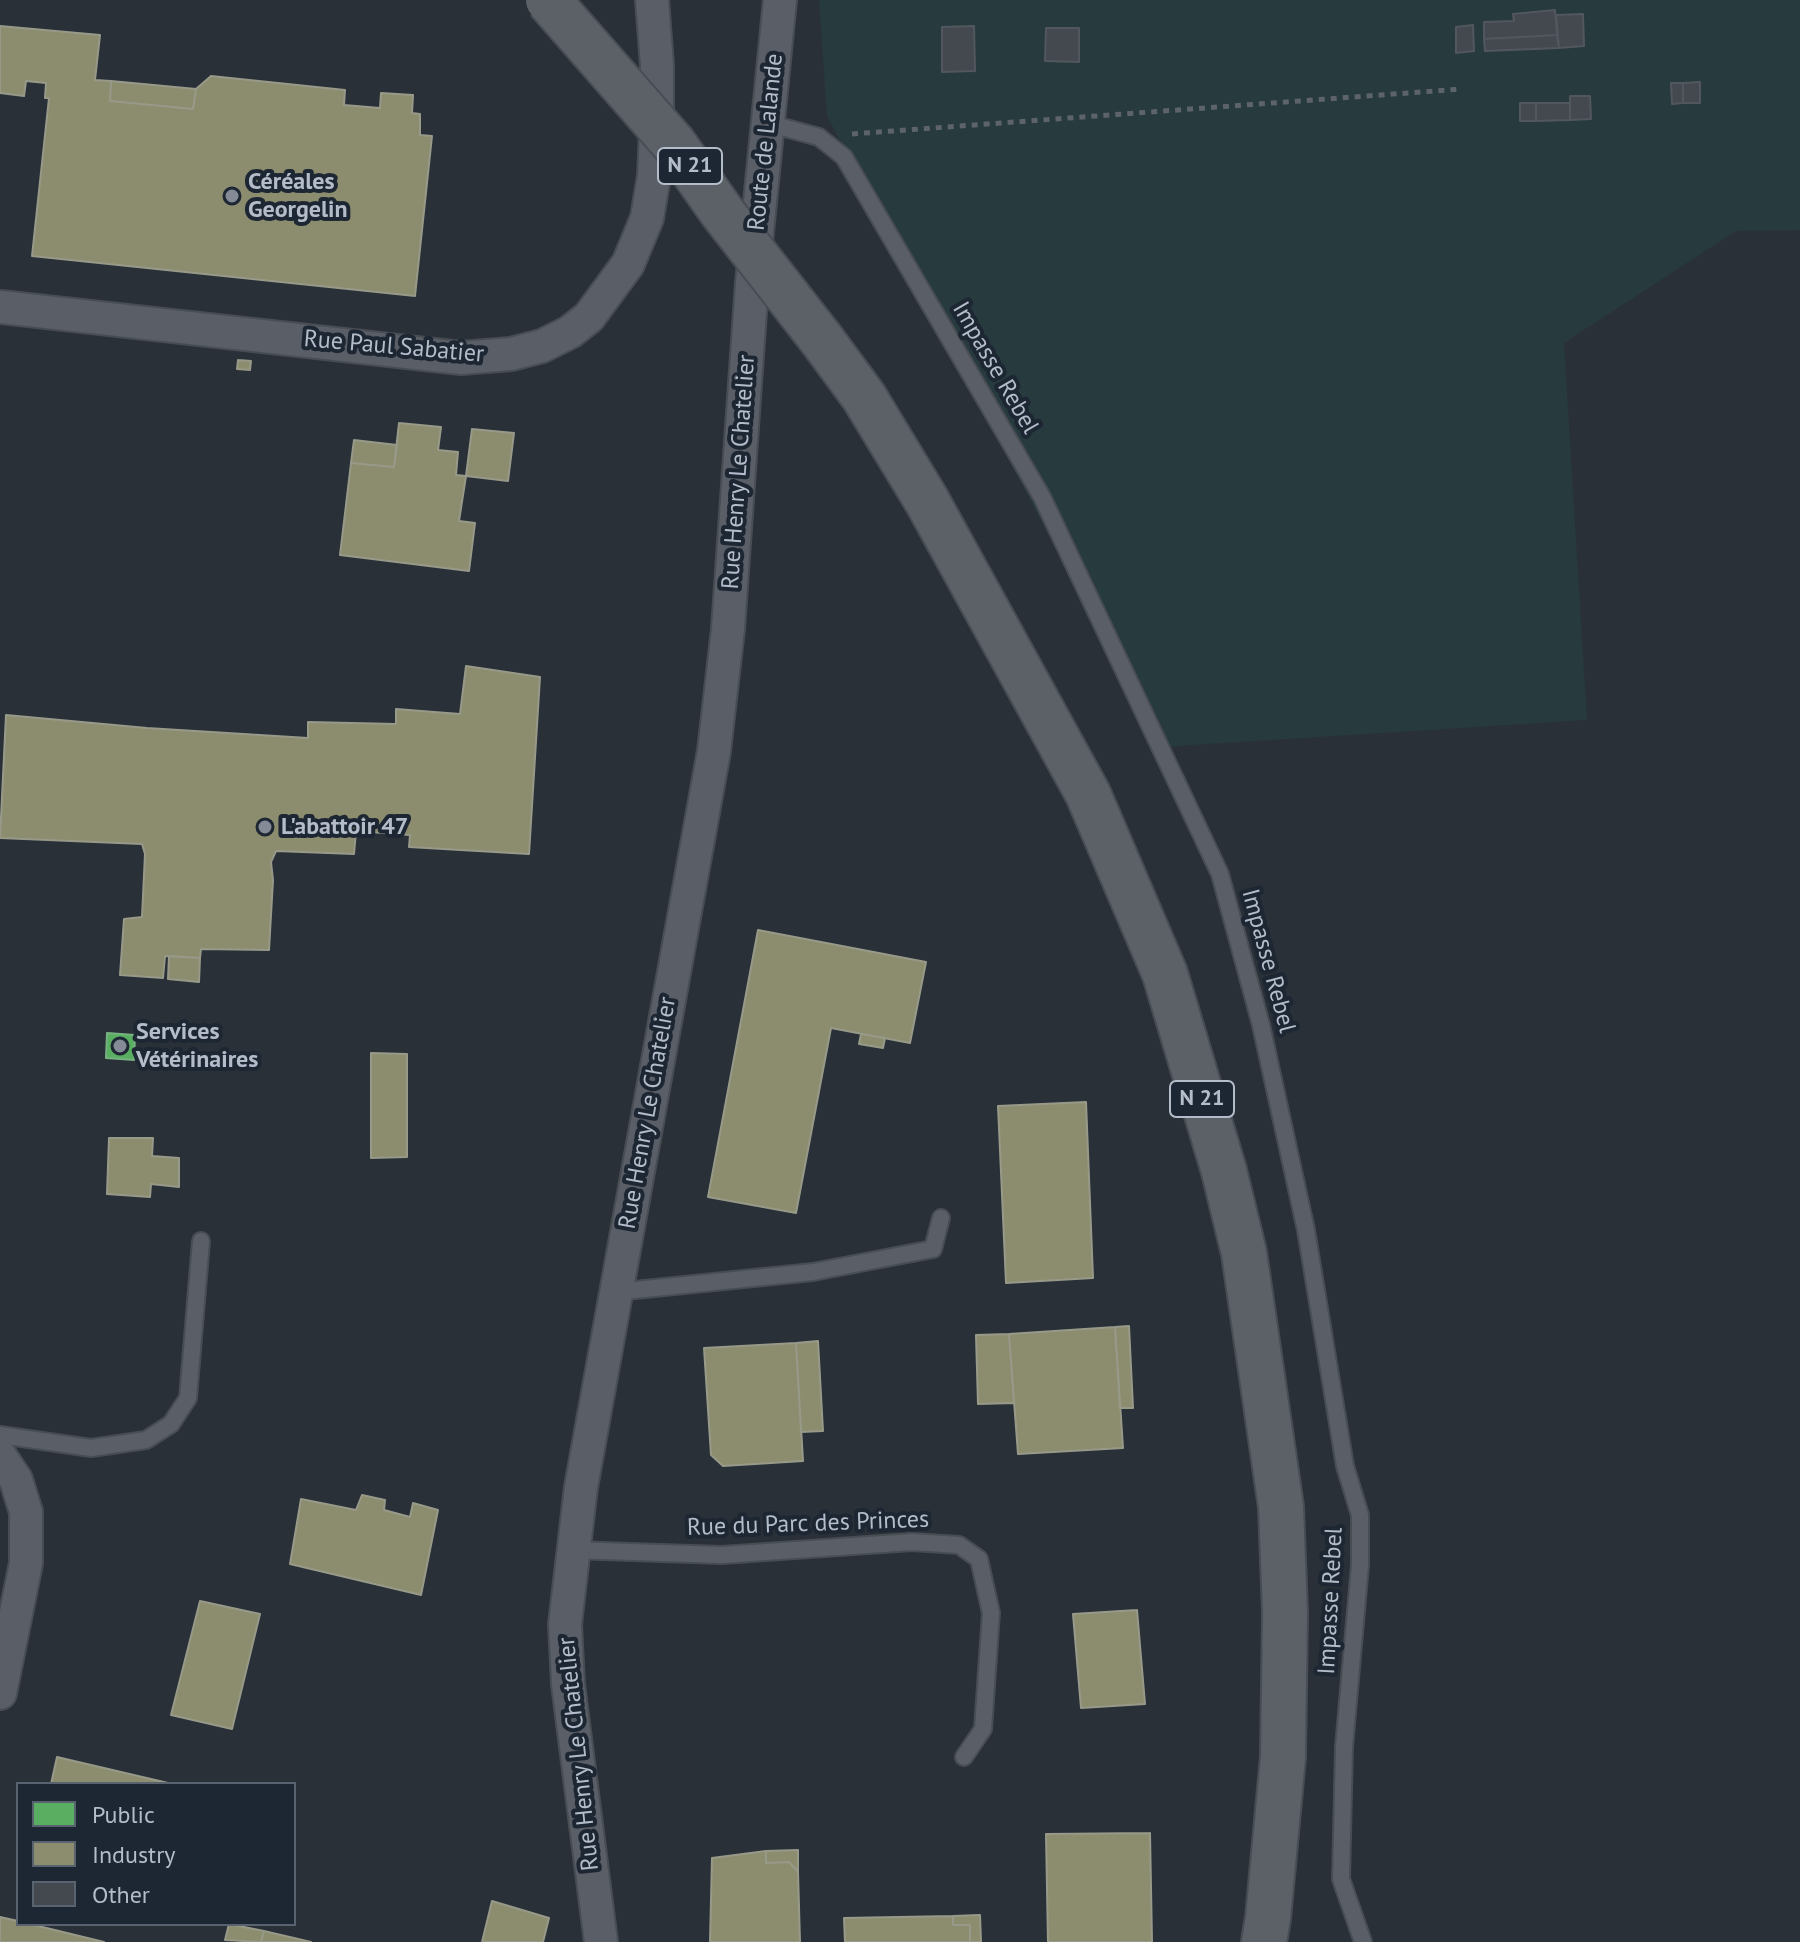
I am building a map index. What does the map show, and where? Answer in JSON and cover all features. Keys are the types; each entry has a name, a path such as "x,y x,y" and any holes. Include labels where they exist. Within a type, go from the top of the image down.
{"main road":[{"name":"N 21","path":"548,0 674,144 722,212 864,397 927,501 1088,794 1165,974 1224,1171 1244,1253 1281,1507 1285,1613 1283,1757 1264,1942"}],"street":[{"name":"Rue Paul Sabatier","path":"0,307 461,358 511,354 542,346 570,332 589,317 628,264 647,218 654,176 657,109 652,0"},
{"name":"Route de Lalande","path":"752,283 780,0"},
{"name":"Rue Henry Le Chatelier","path":"601,1942 568,1684 565,1624 572,1550 615,1292 714,751 728,629 752,283"},
{"path":"0,1456 16,1480 26,1512 26,1563 0,1693"}],"lane":[{"name":"Impasse Rebel","path":"767,123 819,137 844,157 1042,497 1220,874 1281,1113 1306,1230 1345,1466 1360,1515 1360,1565 1344,1747 1341,1879 1363,1942"},
{"path":"615,1292 813,1272 933,1249 941,1218"},
{"path":"0,1435 91,1448 146,1440 171,1424 188,1398 201,1241"},
{"name":"Rue du Parc des Princes","path":"572,1550 722,1555 912,1542 959,1545 979,1559 991,1613 987,1707 983,1729 964,1757"}],"path":[{"path":"819,137 1462,89"}],"green space":[{"path":"819,0 1800,0 1800,230 1736,231 1564,343 1587,720 1161,747 827,116"}],"building: Public":[{"name":"Services Vétérinaires","path":"107,1033 135,1035 134,1060 106,1058"}],"building: Industry":[{"name":"Céréales Georgelin","path":"0,26 100,35 95,80 111,81 110,101 193,109 196,89 211,76 345,90 344,105 380,108 381,93 413,95 412,113 420,114 420,135 432,136 415,296 32,256 49,98 45,98 46,83 26,81 24,96 0,93"},
{"path":"111,81 196,89 193,109 110,101"},
{"path":"238,360 251,361 250,370 237,369"},
{"path":"399,423 441,427 438,450 458,452 456,475 466,476 459,521 475,523 469,571 340,555 351,463 394,467"},
{"path":"472,429 514,433 508,481 466,476"},
{"path":"354,440 397,445 394,467 351,463"},
{"name":"L'abattoir 47","path":"466,666 540,677 529,854 409,847 410,835 356,831 354,854 276,851 271,862 273,880 269,950 201,949 200,958 165,956 163,978 120,975 124,919 142,917 145,854 142,844 0,838 6,715 308,738 308,722 396,724 396,709 460,714"},
{"path":"758,930 926,962 910,1043 831,1028 796,1213 708,1197"},
{"path":"169,956 200,958 199,982 168,979"},
{"path":"861,1034 885,1038 883,1048 859,1044"},
{"path":"371,1053 407,1054 407,1157 371,1158"},
{"path":"1086,1102 1093,1278 1006,1283 998,1106"},
{"path":"109,1138 153,1138 152,1156 179,1158 179,1187 151,1184 150,1197 107,1194"},
{"path":"1129,1326 1133,1408 1120,1408 1115,1327"},
{"path":"1115,1327 1123,1448 1018,1454 1009,1334"},
{"path":"1009,1334 1014,1403 978,1404 976,1335"},
{"path":"818,1341 823,1431 801,1432 796,1343"},
{"path":"796,1343 803,1461 723,1466 711,1455 704,1348"},
{"path":"362,1495 385,1500 384,1510 410,1517 413,1503 438,1510 421,1595 290,1564 301,1499 356,1510"},
{"path":"200,1601 260,1614 232,1729 171,1715"},
{"path":"1137,1610 1145,1704 1081,1708 1073,1614"},
{"path":"57,1757 164,1782 51,1782"},
{"path":"1150,1833 1152,1942 1048,1942 1046,1834"},
{"path":"798,1850 798,1872 789,1862 766,1863 766,1851"},
{"path":"766,1851 766,1863 789,1862 798,1872 800,1942 710,1942 712,1858"},
{"path":"492,1901 549,1918 543,1942 482,1942"},
{"path":"980,1915 981,1942 970,1942 970,1925 953,1925 953,1916"},
{"path":"953,1916 953,1925 970,1925 970,1942 845,1942 844,1918"},
{"path":"0,1917 16,1921 16,1926 38,1926 104,1942 0,1942"},
{"path":"228,1926 264,1931 261,1942 225,1940"},
{"path":"264,1931 311,1942 261,1942"}],"building: Other":[{"path":"1555,10 1557,35 1484,39 1484,22 1514,21 1513,14"},
{"path":"1583,14 1584,46 1559,48 1556,15"},
{"path":"1473,25 1474,51 1456,53 1456,27"},
{"path":"974,26 975,71 942,72 942,27"},
{"path":"1046,28 1079,28 1079,62 1045,61"},
{"path":"1557,35 1559,48 1485,51 1484,39"},
{"path":"1700,82 1700,103 1683,103 1683,83"},
{"path":"1671,83 1683,83 1683,103 1672,104"},
{"path":"1570,96 1590,96 1591,119 1570,120"},
{"path":"1520,103 1536,103 1536,121 1520,121"},
{"path":"1536,103 1570,103 1570,120 1536,121"}],"place":[{"name":"Céréales Georgelin","path":"232,196"},
{"name":"L'abattoir 47","path":"265,827"},
{"name":"Services Vétérinaires","path":"120,1046"}]}
